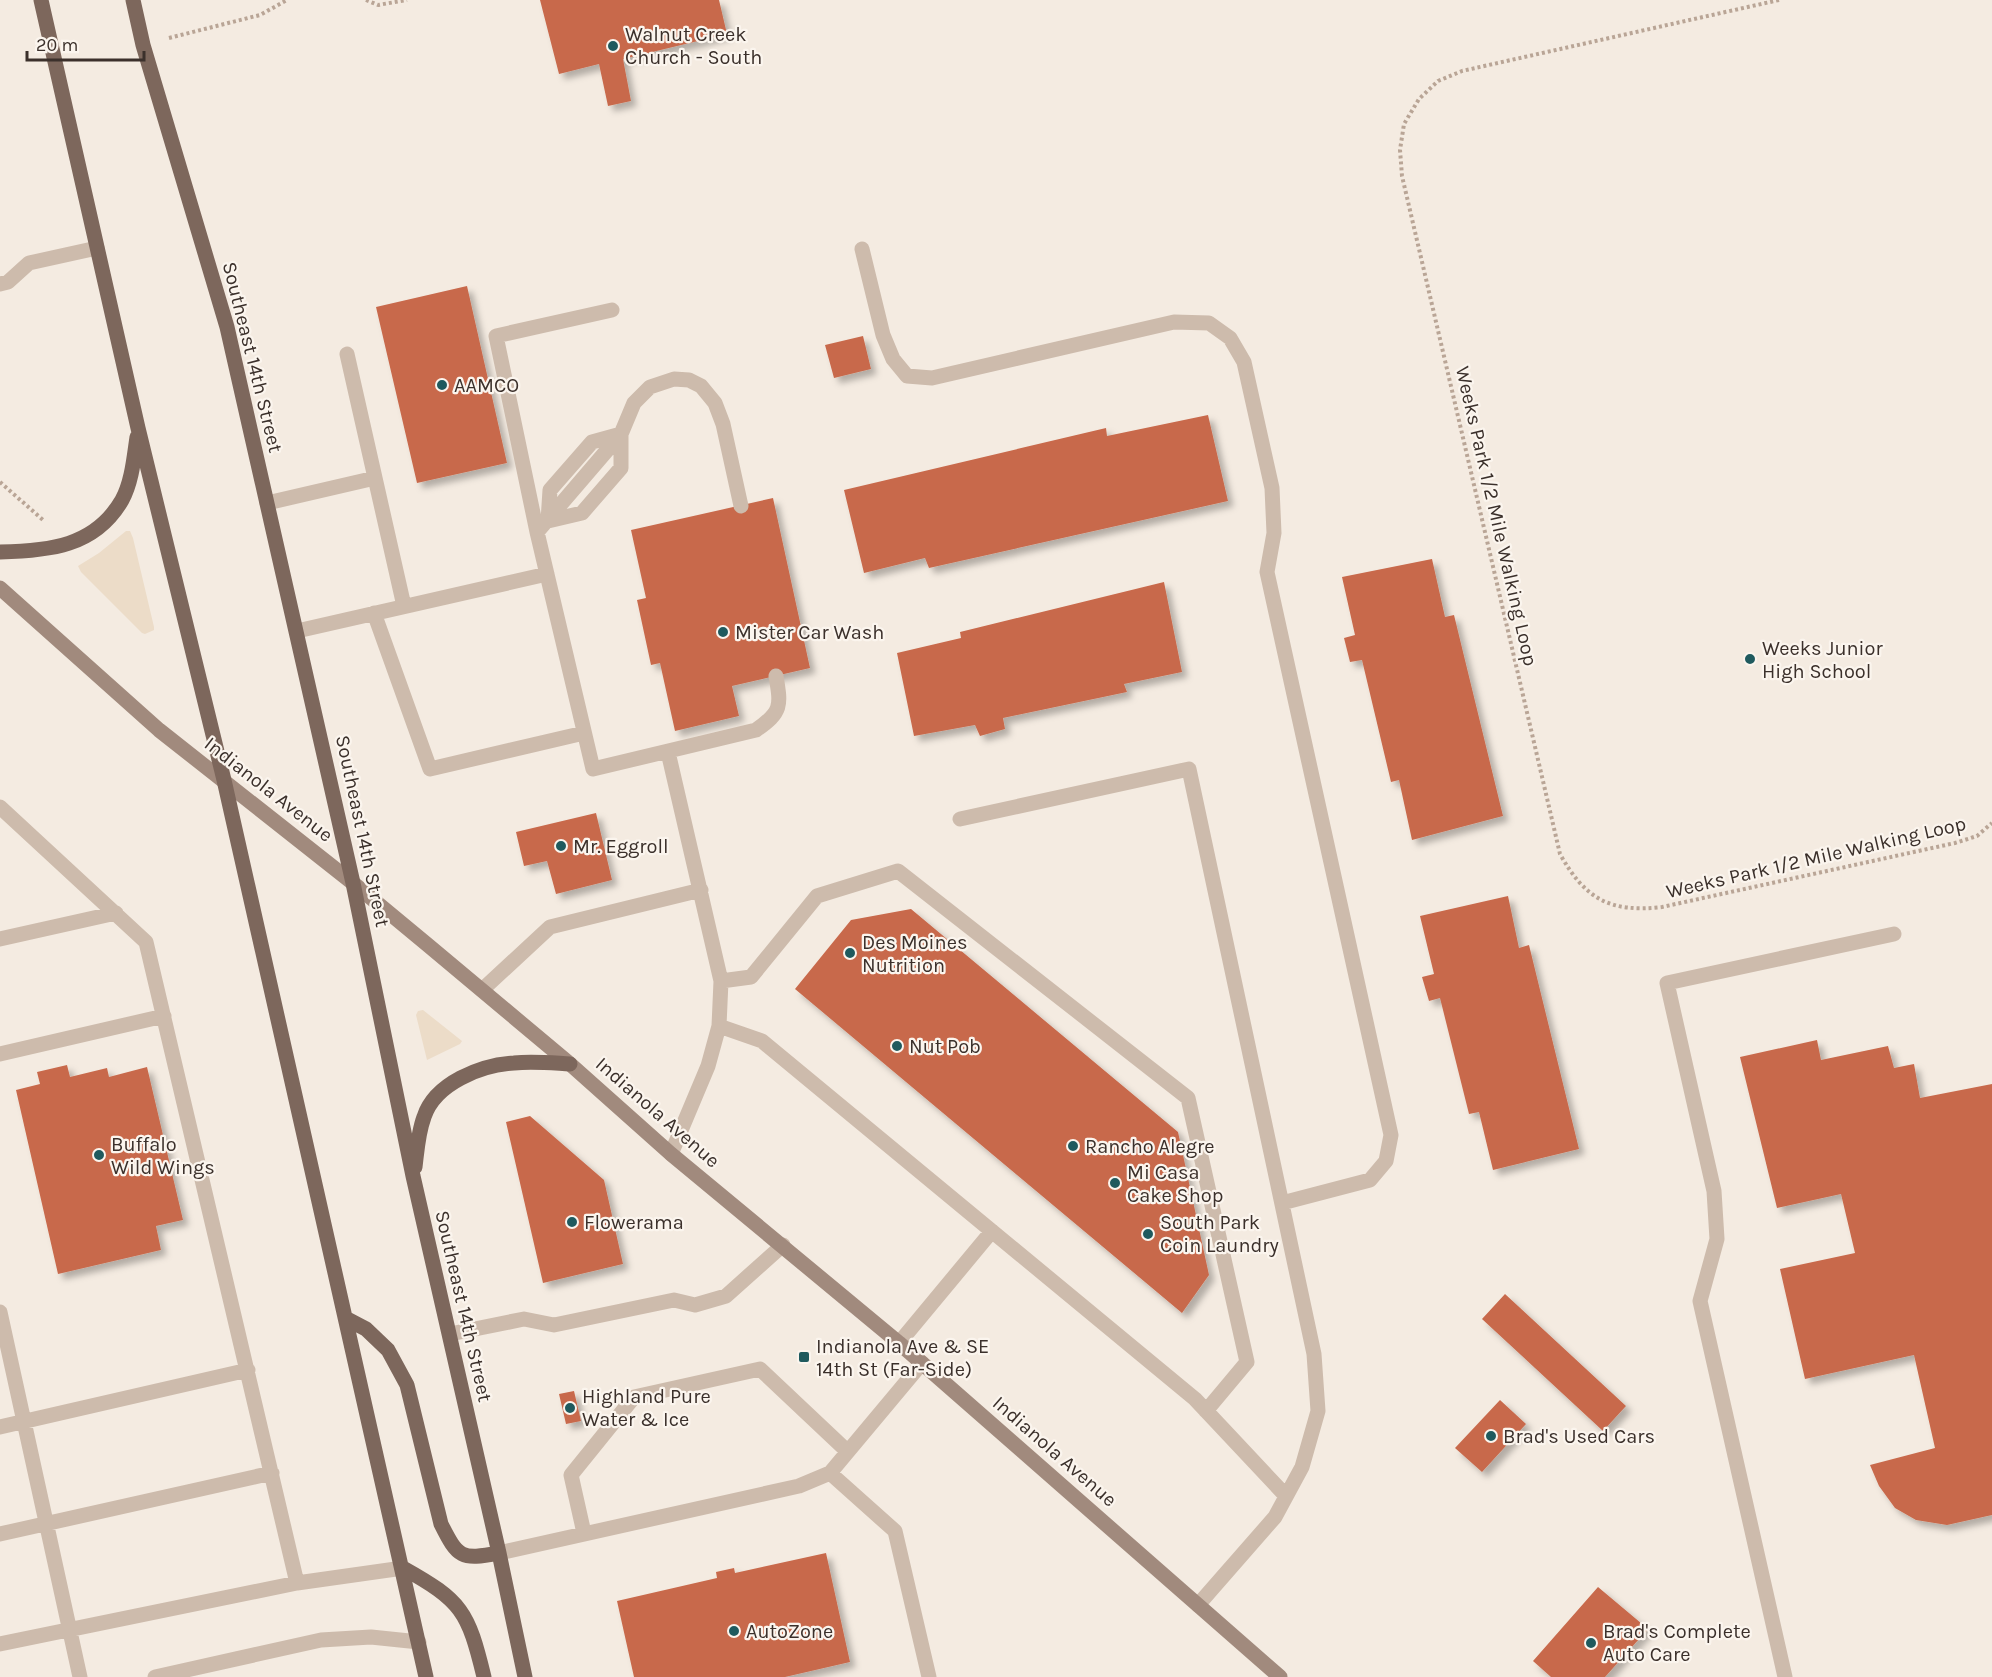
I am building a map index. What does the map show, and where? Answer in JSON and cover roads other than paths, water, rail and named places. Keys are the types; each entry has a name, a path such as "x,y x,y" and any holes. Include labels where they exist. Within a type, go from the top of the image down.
{"main road":[{"path":"41,0 138,428 224,780 426,1677"},
{"name":"Southeast 14th Street","path":"132,0 143,45 227,327 353,883 413,1176 525,1677"},
{"path":"0,552 57,548 84,537 107,521 123,499 132,469 138,428"},
{"name":"Indianola Avenue","path":"0,588 159,730 353,883 899,1343 1280,1677"},
{"path":"413,1176 424,1116 438,1095 459,1078 513,1063 570,1064"},
{"path":"347,1319 366,1329 388,1350 407,1385 441,1524 452,1545 465,1556 480,1557 499,1553"},
{"path":"403,1568 428,1581 460,1608 471,1626 484,1677"}],"lane":[{"path":"0,284 8,282 29,263 97,248"},
{"path":"862,249 883,335 893,359 907,376 932,378 1174,322 1209,323 1230,338 1244,362 1272,488 1274,533 1267,572 1391,1135 1386,1161 1370,1180 1282,1203"},
{"path":"612,310 496,336 537,532 593,769 756,730 768,722 779,709 780,696 776,676"},
{"path":"347,354 404,606"},
{"path":"537,532 621,434 634,403 650,387 674,379 689,380 701,386 716,403 723,424 741,506"},
{"path":"548,521 582,513 621,468 621,434"},
{"path":"267,502 375,478"},
{"path":"297,631 547,574"},
{"path":"374,613 430,769 584,733"},
{"path":"668,752 721,981 720,1026 708,1066 672,1154"},
{"path":"960,819 1189,769 1314,1354 1318,1411 1302,1467 1275,1517 1198,1605"},
{"path":"0,807 146,942 297,1583"},
{"path":"0,826 18,822"},
{"path":"721,981 752,978 817,896 898,871 1188,1098 1247,1362 1206,1411"},
{"path":"482,990 550,927 701,890"},
{"path":"0,939 116,912"},
{"path":"1785,1677 1700,1301 1718,1239 1714,1191 1667,982 1894,934"},
{"path":"0,1054 164,1016"},
{"path":"720,1026 762,1041 1195,1399 1286,1496"},
{"path":"899,1343 992,1232"},
{"path":"450,1334 524,1319 555,1325 675,1300 695,1305 726,1296 783,1245"},
{"path":"1,1319 81,1677"},
{"path":"499,1553 799,1486 830,1473 922,1363"},
{"path":"584,1533 571,1475 634,1397 760,1369 847,1451"},
{"path":"0,1427 248,1370"},
{"path":"0,1534 272,1473"},
{"path":"830,1473 895,1531 929,1677"},
{"path":"0,1644 297,1583 403,1568"},
{"path":"155,1677 321,1640 371,1637 419,1642"}],"place":[{"name":"Walnut Creek Church - South","path":"613,46"},
{"name":"AAMCO","path":"442,385"},
{"name":"Mister Car Wash","path":"723,632"},
{"name":"Weeks Junior High School","path":"1750,659"},
{"name":"Mr. Eggroll","path":"561,846"},
{"name":"Des Moines Nutrition","path":"850,953"},
{"name":"Nut Pob","path":"897,1046"},
{"name":"Rancho Alegre","path":"1073,1146"},
{"name":"Buffalo Wild Wings","path":"99,1155"},
{"name":"Mi Casa Cake Shop","path":"1115,1183"},
{"name":"Flowerama","path":"572,1222"},
{"name":"South Park Coin Laundry","path":"1148,1234"},
{"name":"Indianola Ave & SE 14th St (Far-Side)","path":"804,1357"},
{"name":"Highland Pure Water & Ice","path":"570,1408"},
{"name":"Brad's Used Cars","path":"1491,1436"},
{"name":"AutoZone","path":"734,1631"},
{"name":"Brad's Complete Auto Care","path":"1591,1643"}]}
